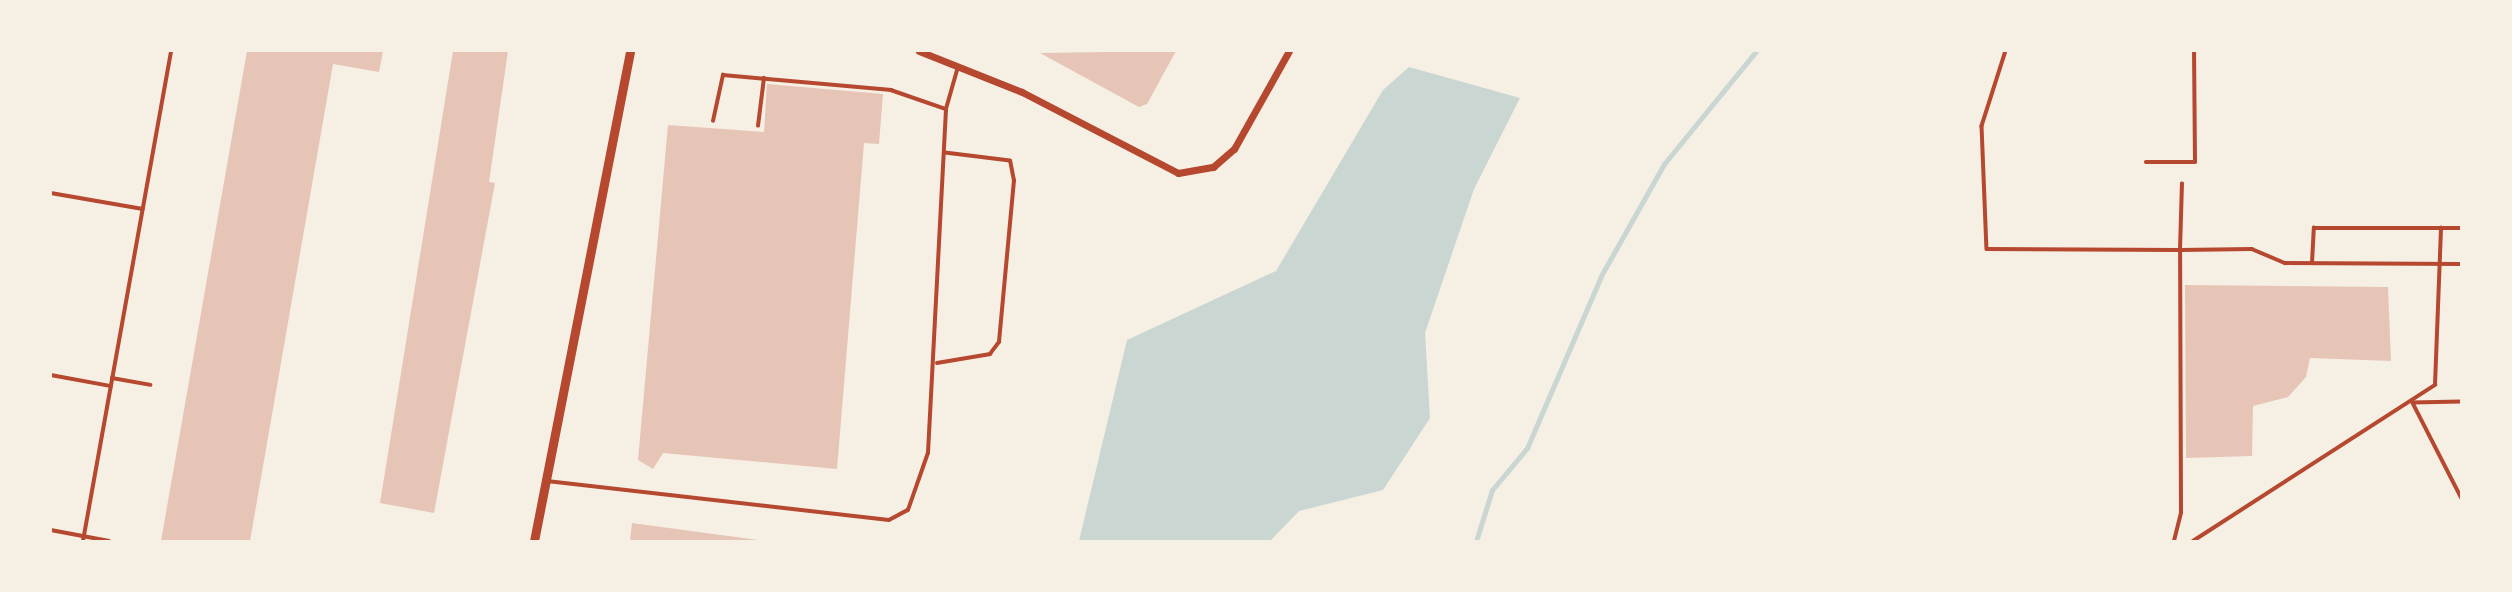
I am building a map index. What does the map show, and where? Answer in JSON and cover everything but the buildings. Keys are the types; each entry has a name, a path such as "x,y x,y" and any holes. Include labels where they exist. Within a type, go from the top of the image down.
{"street":[{"path":"534,541 629,51"},
{"path":"919,51 958,65 1132,153 1178,173 1196,172 1234,149 1289,51"}],"lane":[{"path":"83,539 171,51"},
{"path":"2006,51 1982,126 1987,249 2252,249 2285,263 2461,264"},
{"path":"2146,162 2194,162 2194,51"},
{"path":"545,481 889,520 908,510 928,453 937,363 946,109 958,65"},
{"path":"713,121 723,75 891,90 946,109"},
{"path":"758,125 764,78"},
{"path":"937,363 990,354 999,342 1014,181 1010,161 945,153"},
{"path":"2174,541 2181,513 2182,184"},
{"path":"51,193 143,209"},
{"path":"2312,263 2314,228 2461,228"},
{"path":"2193,541 2413,403 2435,385 2441,228"},
{"path":"51,375 111,386"},
{"path":"112,379 150,385"},
{"path":"2413,403 2461,402"},
{"path":"2413,403 2461,497"},
{"path":"51,530 83,539 109,541"}],"shaded area":[{"path":"1409,67 1520,98 1474,189 1425,333 1430,418 1383,490 1299,511 1270,541 1079,541 1127,340 1276,271 1383,90"}],"waterway":[{"path":"1476,541 1492,490 1527,448 1602,274 1664,164 1756,51"}]}
